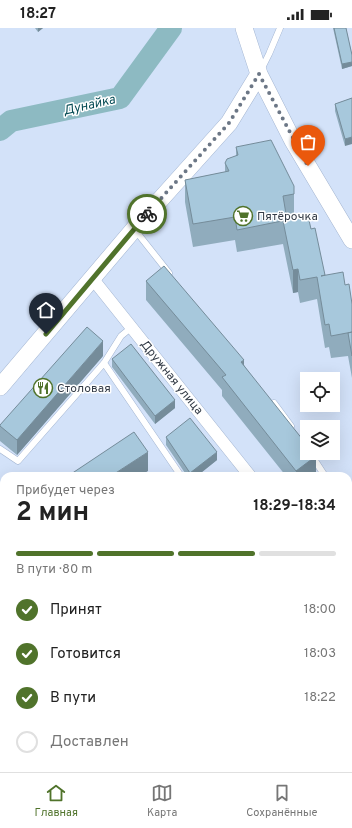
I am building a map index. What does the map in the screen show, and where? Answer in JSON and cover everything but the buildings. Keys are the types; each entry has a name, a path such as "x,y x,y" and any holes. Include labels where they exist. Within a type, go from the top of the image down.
{"street":[{"path":"244,28 259,74 293,141 352,240"},
{"path":"0,387 134,229 229,123 259,74"},
{"name":"Дружная улица","path":"92,278 247,472"}],"lane":[{"path":"259,74 270,54 280,28"},
{"path":"134,229 173,278"},
{"path":"0,449 18,461 104,363 121,336 132,327"},
{"path":"104,363 178,472"},
{"path":"267,395 295,431"},
{"path":"315,460 322,472"}],"waterway":[{"name":"Дунайка","path":"0,130 11,121 120,98 171,28"}],"way so far":[{"path":"147,214 229,123 259,74 293,141 308,166"}],"place":[{"name":"Пятёрочка","path":"243,216"},
{"name":"Столовая","path":"43,388"}],"route":[{"path":"46,334 147,214"}]}
